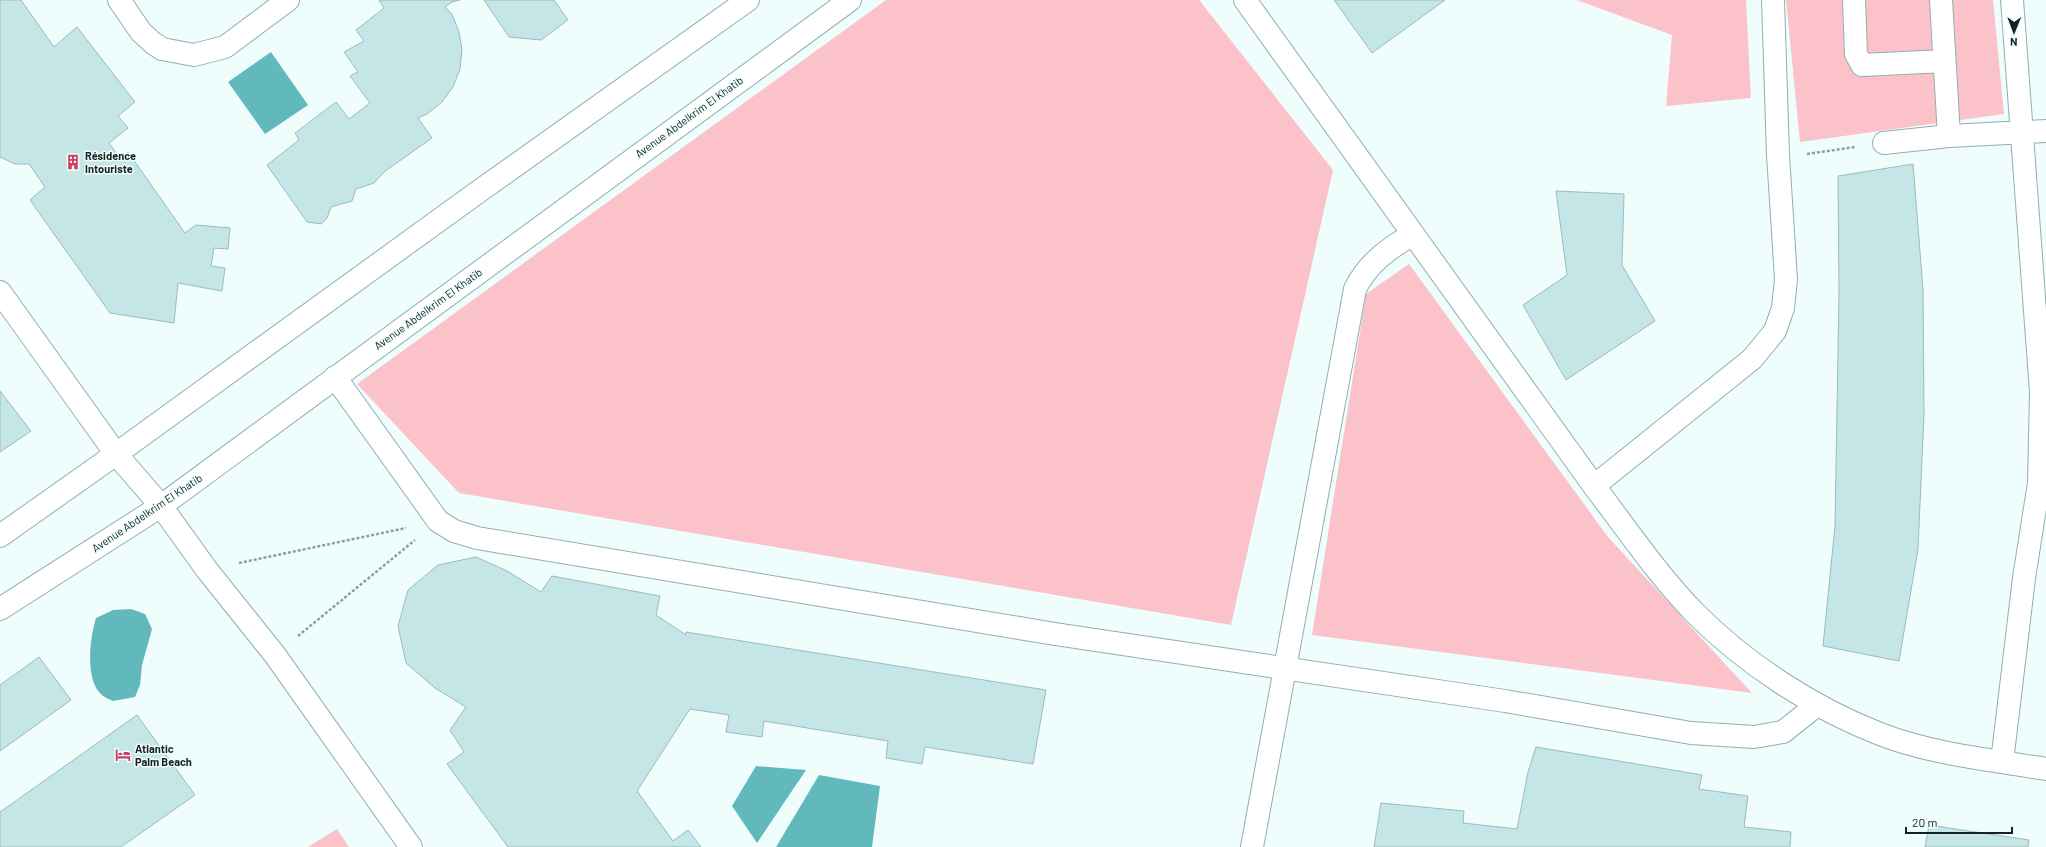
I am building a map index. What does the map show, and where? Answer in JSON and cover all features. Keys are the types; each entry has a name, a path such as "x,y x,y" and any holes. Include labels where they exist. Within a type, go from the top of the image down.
{"street":[{"path":"119,0 141,32 153,43 162,49 194,55 225,48 288,0"},
{"path":"0,536 116,454 471,197 748,0"},
{"name":"Avenue Abdelkrim El Khatib","path":"0,608 161,506 850,0"},
{"path":"1245,0 1594,486 1651,561 1694,612 1747,658 1817,706 1881,735 1939,751 2046,769"},
{"path":"1594,486 1752,359 1775,331 1783,308 1786,279 1778,155 1773,0"},
{"path":"1854,0 1856,54 1862,65 1944,61"},
{"path":"1941,0 1949,136"},
{"path":"2002,762 2024,578 2039,483 2041,392 2012,0"},
{"path":"1884,143 1949,136 2046,131"},
{"path":"1252,847 1284,669 1323,469 1355,289 1362,276 1378,257 1413,234"},
{"path":"0,292 116,454 161,506 207,570 274,655 411,847"},
{"path":"335,377 438,521 454,531 477,538 1055,634 1505,701 1691,732 1736,737 1754,737 1783,732 1817,706"}],"path":[{"path":"1807,154 1858,147"},
{"path":"207,570 438,521"},
{"path":"274,655 438,521"}],"shaded area":[{"path":"886,0 1199,0 1333,170 1231,625 459,493 357,384"},
{"path":"1577,0 1746,0 1751,98 1666,106 1672,35"},
{"path":"1786,0 1993,0 2004,114 1800,142"},
{"path":"1409,264 1608,537 1752,693 1312,635 1366,294"},
{"path":"337,829 349,847 308,847"}],"water":[{"path":"271,52 308,105 265,134 228,82"},
{"path":"131,609 145,614 152,629 142,665 140,685 135,697 113,701 104,697 100,693 95,686 92,677 90,657 92,635 96,618 113,610"},
{"path":"756,766 806,770 757,843 732,806"},
{"path":"819,775 880,786 872,847 776,847"}],"building":[{"name":"Résidence Intouriste","path":"0,0 21,0 54,47 77,27 135,102 118,116 128,128 109,143 120,158 128,152 185,233 196,225 230,228 228,249 214,248 211,266 225,268 222,291 178,283 174,323 110,313 30,200 45,187 29,164 15,164 0,157"},
{"path":"379,0 460,0 452,2 445,7 452,14 459,32 462,50 460,69 453,87 442,102 427,114 418,118 432,138 384,172 374,183 356,189 352,201 331,207 327,218 321,224 307,222 267,165 299,140 295,133 336,102 349,119 370,103 350,76 358,72 344,52 364,41 356,30 384,8"},
{"path":"484,0 554,0 568,20 541,40 509,37"},
{"path":"1334,0 1445,0 1372,53"},
{"path":"1913,164 1923,289 1924,414 1918,549 1899,661 1823,646 1835,526 1839,293 1838,176"},
{"path":"1556,191 1624,194 1622,265 1655,321 1566,380 1523,305 1567,275"},
{"path":"0,391 31,431 0,452"},
{"path":"476,557 507,571 541,592 552,576 660,596 656,615 686,635 686,632 1046,690 1033,764 925,747 922,764 886,758 888,741 764,721 762,737 726,732 729,715 690,709 637,791 673,841 688,830 701,847 508,847 447,764 464,752 450,730 466,707 435,688 406,663 398,626 408,590 438,565"},
{"path":"39,657 71,700 0,751 0,685"},
{"name":"Atlantic Palm Beach","path":"137,715 195,795 121,847 0,847 0,812"},
{"path":"1536,747 1702,775 1699,789 1748,796 1744,827 1791,832 1790,847 1374,847 1381,803 1464,811 1463,823 1517,829 1528,772"},
{"path":"1929,825 2029,840 2028,847 1925,847"}],"place":[{"name":"Résidence Intouriste","path":"73,162"},
{"name":"Atlantic Palm Beach","path":"123,755"}]}
